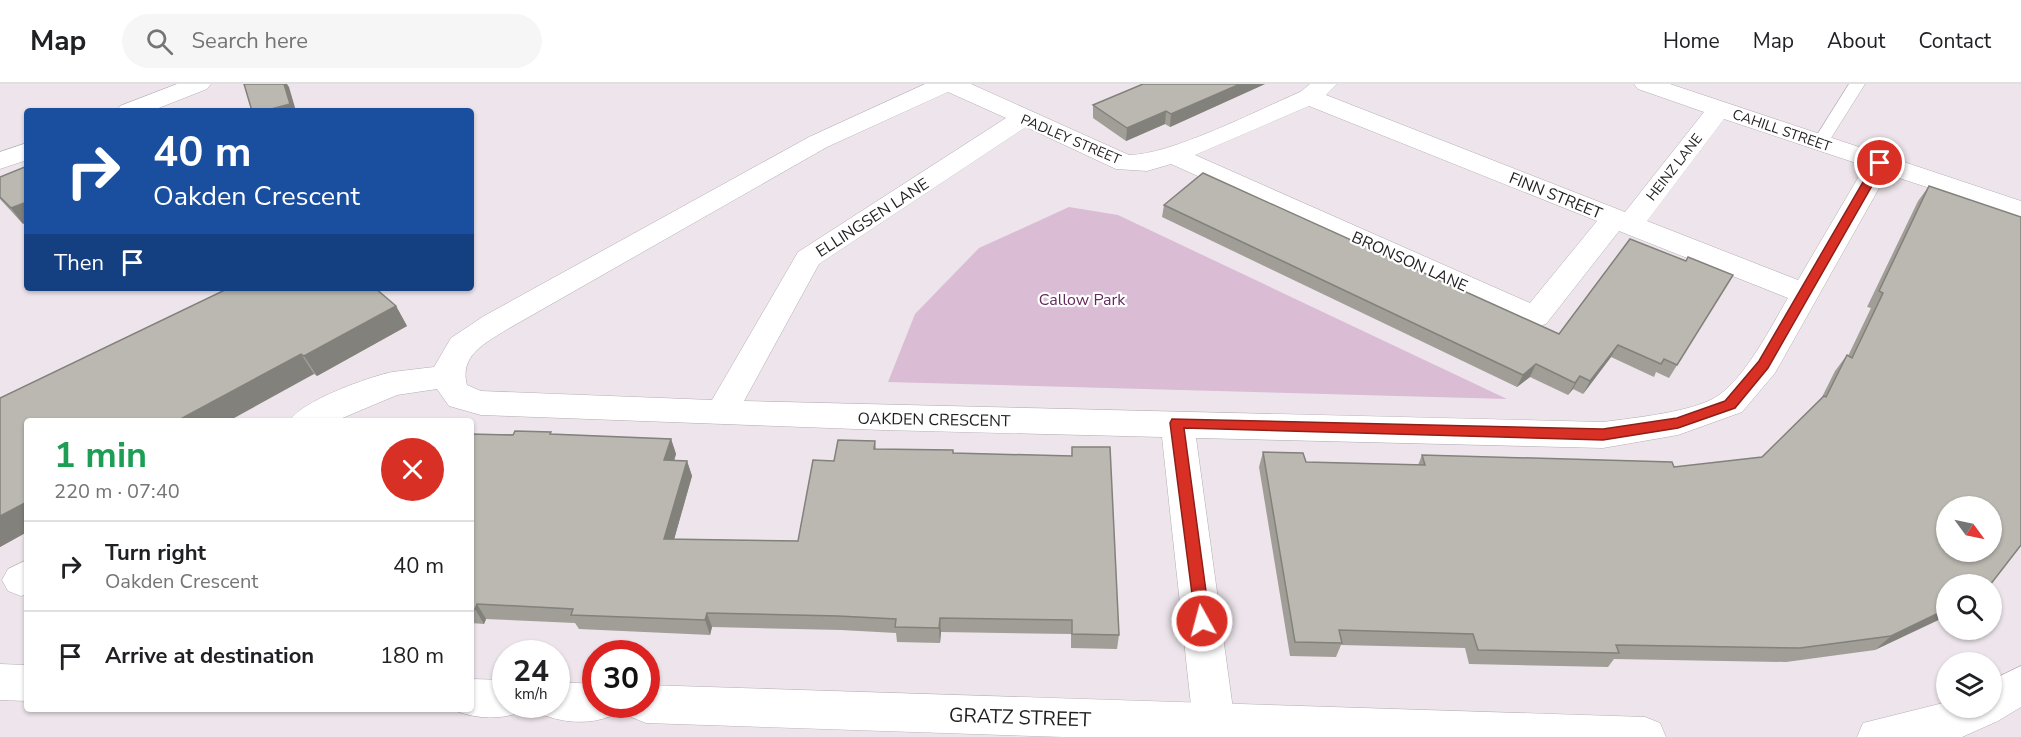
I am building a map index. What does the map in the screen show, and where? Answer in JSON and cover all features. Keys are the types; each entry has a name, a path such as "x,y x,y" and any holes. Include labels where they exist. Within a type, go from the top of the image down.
{"street":[{"path":"137,108 199,84"},
{"path":"312,418 326,410 392,384 449,376 451,359 468,340 495,323 818,142 945,84"},
{"name":"PADLEY STREET","path":"951,84 1125,163 1148,163 1317,90"},
{"name":"CAHILL STREET","path":"1646,84 2021,210"},
{"name":"FINN STREET","path":"1317,90 1622,222 1803,293"},
{"name":"HEINZ LANE","path":"1622,222 1719,109"},
{"name":"ELLINGSEN LANE","path":"721,412 808,258 1024,118"},
{"name":"BRONSON LANE","path":"1171,154 1535,317 1622,222"},
{"name":"OAKDEN CRESCENT","path":"449,376 452,389 460,399 481,403 883,418 1177,423 1603,435 1678,423 1730,404 1764,364 1880,163"},
{"path":"1177,423 1214,724"},
{"path":"0,682 24,683"},
{"path":"2002,696 2021,684"},
{"path":"474,698 492,699"},
{"name":"GRATZ STREET","path":"660,704 1645,737"},
{"path":"1878,737 1962,718"}],"lane":[{"path":"1820,143 1857,84"}],"green space":[{"name":"Callow Park","path":"1069,207 1118,215 1507,399 888,382 915,314 979,248"}],"building":[{"path":"244,84 284,84 290,104 275,108 251,108"},
{"path":"1143,84 1240,84 1171,114 1166,111 1127,128 1093,105"},
{"path":"24,167 24,203 11,208 0,197 0,177"},
{"path":"1203,173 1559,334 1630,239 1686,261 1688,257 1733,275 1677,365 1664,359 1661,364 1618,345 1590,381 1580,376 1575,383 1536,364 1523,375 1164,205"},
{"path":"1929,186 2021,217 2021,545 1999,574 1936,574 1936,614 1891,636 1800,648 1616,645 1619,653 1478,650 1473,634 1339,630 1342,643 1295,642 1263,452 1303,453 1306,462 1425,465 1422,455 1672,462 1674,467 1762,457 1824,396 1826,397 1847,355 1852,358 1883,293 1879,291"},
{"path":"223,291 378,291 396,306 182,418 24,418 24,504 0,516 0,398"},
{"path":"515,431 671,439 664,460 687,461 664,539 798,541 813,460 834,461 838,440 875,441 874,449 953,450 953,453 1072,456 1072,447 1110,447 1119,635 1072,634 1072,620 940,618 939,628 895,627 896,619 838,616 707,613 705,620 571,615 573,609 477,604 474,609 474,434 513,435"}],"route":[{"path":"1202,621 1177,423 1603,435 1634,432 1678,423 1730,404 1764,364 1813,275 1880,163"}]}
